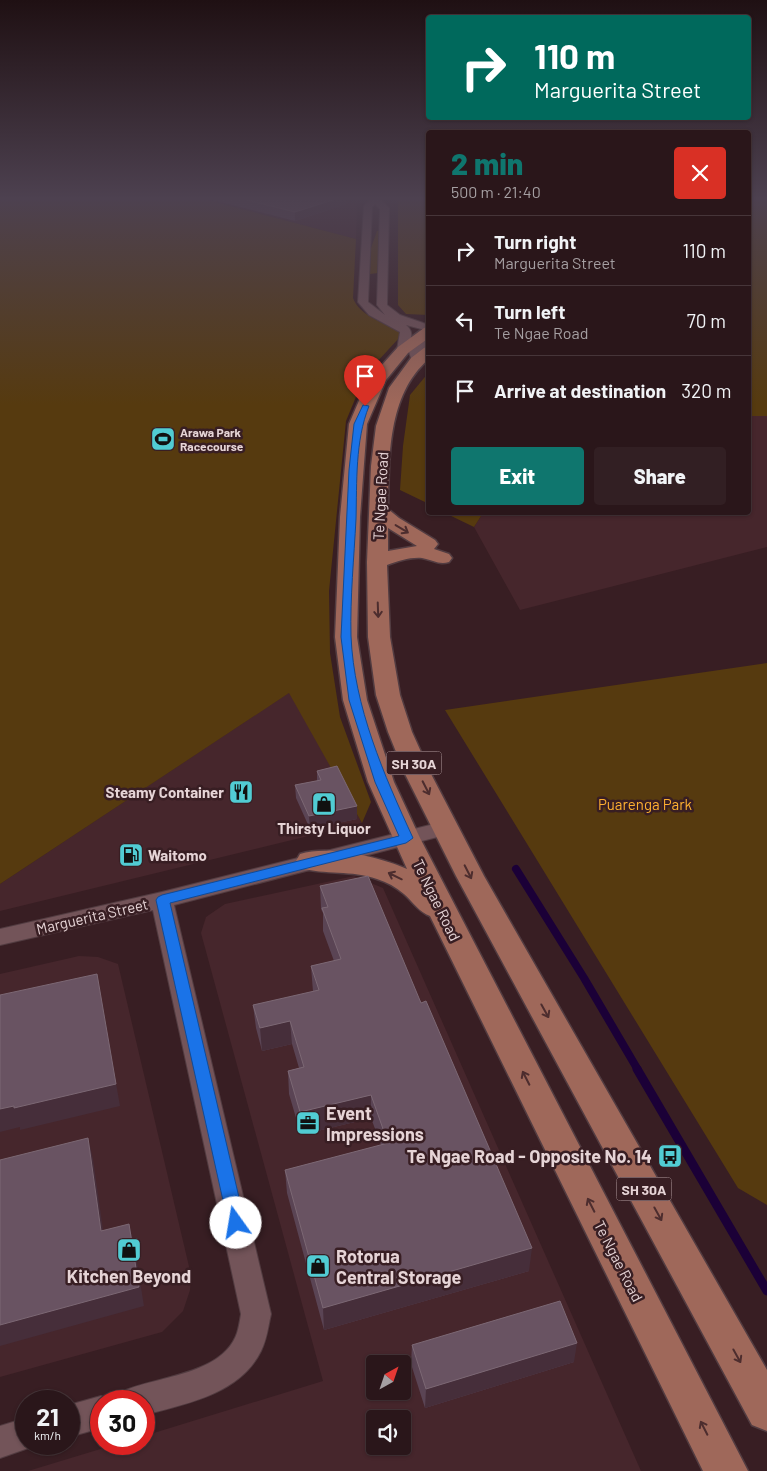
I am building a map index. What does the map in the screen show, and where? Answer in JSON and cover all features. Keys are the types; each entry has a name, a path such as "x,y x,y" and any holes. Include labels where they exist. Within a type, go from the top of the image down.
{"main road":[{"name":"SH 30A","path":"404,350 426,332"},
{"name":"Te Ngae Road","path":"404,350 379,378 372,389 358,424 350,517 346,637 355,700 381,782 406,838 726,1471"},
{"name":"Te Ngae Road","path":"423,356 397,388 385,426 380,466 377,562 379,637 388,695 400,732 418,774 474,884 767,1410"},
{"path":"377,562 409,551 435,551 379,511"},
{"path":"310,861 355,863 382,870 410,884 446,918"}],"street":[{"path":"365,268 362,302 369,311 378,317 406,331 403,342 404,350"},
{"path":"383,268 382,305 390,314 426,329"},
{"path":"364,277 383,278"},
{"path":"390,314 426,320"},
{"name":"Te Ngae Road","path":"423,356 415,352 426,343"},
{"name":"Marguerita Street","path":"0,937 162,900 446,828"},
{"path":"155,1396 208,1380 232,1367 250,1341 256,1314 162,900"},
{"path":"0,1442 15,1437"}],"shaded area":[{"path":"751,416 767,416 767,547 520,610 474,527 482,515 751,515"},
{"path":"290,692 362,823 0,911 0,884"},
{"path":"354,876 383,888 641,1471 28,1471 90,1452 90,1455 155,1455 155,1433 323,1381 201,933 206,917 225,904"},
{"path":"79,956 98,957 118,964 191,1275 190,1290 183,1311 162,1332 0,1377 0,974"}],"green space":[{"name":"Arawa Park Racecourse","path":"0,268 355,268 353,298 356,304 366,314 398,330 400,334 399,338 365,375 346,421 329,591 330,653 340,717 371,802 362,823 289,693 0,884"},
{"path":"370,268 378,268 378,273 370,274"},
{"path":"398,268 426,268 426,315 406,314 398,305"},
{"path":"751,268 767,268 767,416 751,416"},
{"path":"426,376 426,503 400,490 403,446 410,395"},
{"path":"449,515 482,515 474,527"},
{"name":"Puarenga Park","path":"767,663 767,1205 738,1188 445,710"}],"building":[{"path":"337,766 357,806 309,816 295,785 321,780 317,771"},
{"path":"368,876 421,1003 426,1001 532,1248 323,1308 285,1170 388,1143 371,1095 300,1112 288,1071 304,1067 290,1021 260,1028 253,1005 319,990 311,966 341,959 322,908 328,907 320,886"},
{"path":"97,974 116,1084 14,1108 14,1106 0,1109 0,995"},
{"path":"88,1138 101,1231 129,1224 139,1287 0,1325 0,1160"},
{"path":"560,1301 577,1343 426,1389 412,1345"}],"waterway":[{"path":"516,869 584,978 638,1070"},
{"path":"637,1069 767,1291"}],"place":[{"name":"Arawa Park Racecourse","path":"163,439"},
{"name":"Steamy Container","path":"241,792"},
{"name":"Thirsty Liquor","path":"324,804"},
{"name":"Waitomo","path":"131,855"},
{"name":"Event Impressions","path":"308,1123"},
{"name":"Te Ngae Road - Opposite No. 14","path":"670,1156"},
{"name":"Kitchen Beyond","path":"129,1250"},
{"name":"Rotorua Central Storage","path":"318,1266"}],"route":[{"path":"236,1223 162,900 406,838 381,782 355,700 346,637 353,470 358,424 365,406"}]}
